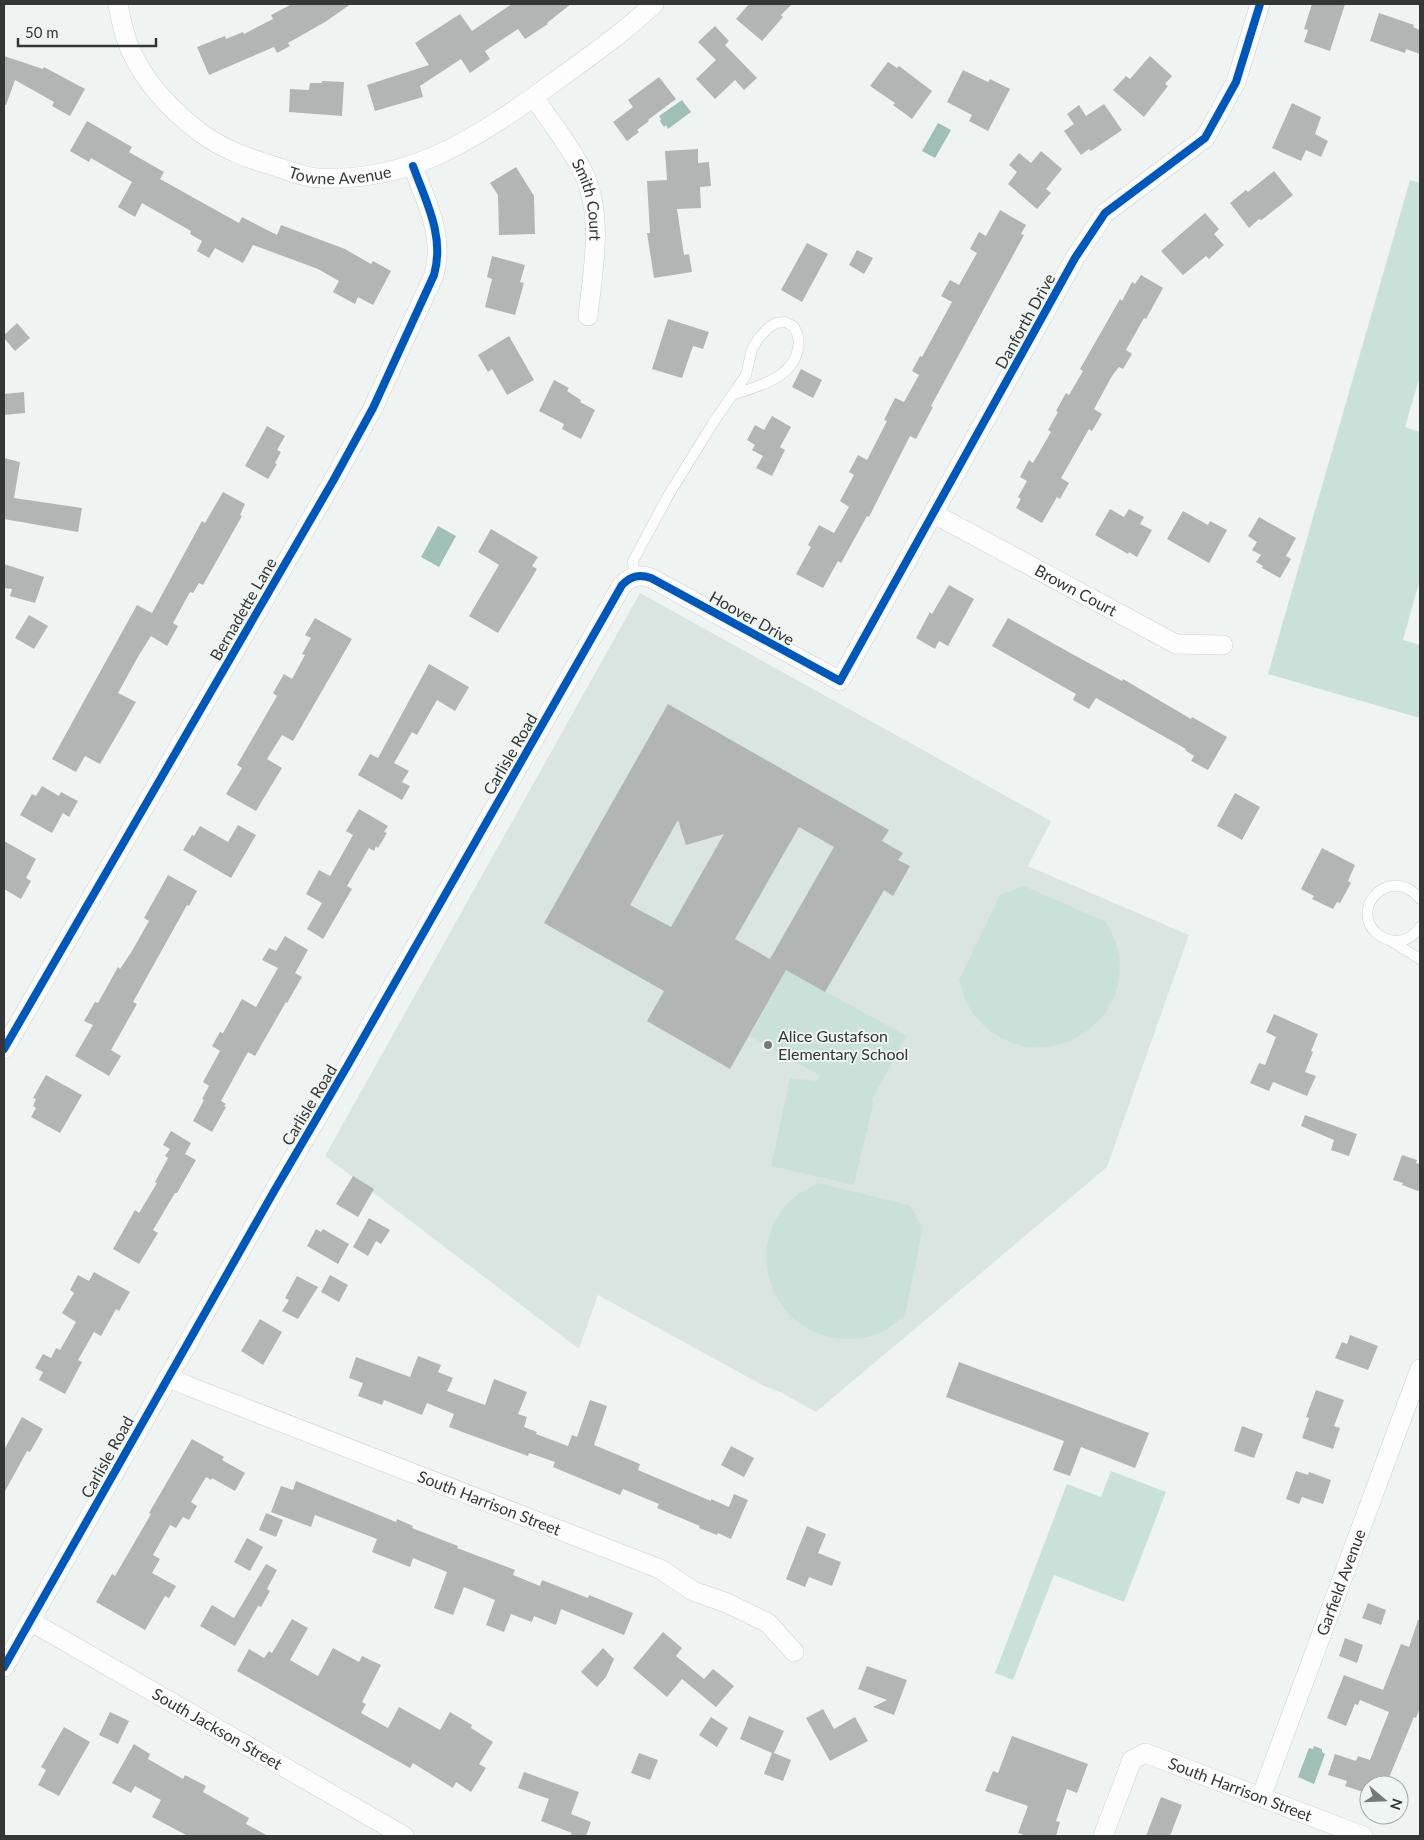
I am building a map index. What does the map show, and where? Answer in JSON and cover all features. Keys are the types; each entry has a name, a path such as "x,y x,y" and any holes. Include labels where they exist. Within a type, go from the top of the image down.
{"street":[{"name":"Towne Avenue","path":"118,4 131,51 166,104 191,126 215,143 250,159 315,178 371,176 413,166 439,155 473,137 534,97 630,26 654,4"},
{"name":"Danforth Drive","path":"840,681 1075,258 1105,213 1204,138 1236,82 1260,4"},
{"name":"Smith Court","path":"534,97 581,168 592,200 596,236 588,316"},
{"name":"Bernadette Lane","path":"4,1048 333,481 373,408 434,275 438,261 437,234 413,166"},
{"name":"Brown Court","path":"934,514 1176,644 1224,645"},
{"name":"Hoover Drive","path":"642,577 840,681"},
{"name":"Carlisle Road","path":"4,1667 622,585 642,577"},
{"name":"Garfield Avenue","path":"1261,1797 1420,1369"},
{"name":"South Harrison Street","path":"168,1377 660,1569 693,1591 727,1603 768,1623 794,1652"},
{"name":"South Jackson Street","path":"30,1622 404,1836"},
{"name":"South Harrison Street","path":"1103,1836 1132,1760 1145,1753 1363,1836"}],"lane":[{"path":"642,577 633,560 668,496 732,395 746,374 753,347 772,325 780,322 794,326 798,337 798,346 796,356 789,367 769,381 732,395"},
{"path":"1420,898 1407,887 1389,886 1380,890 1374,896 1369,905 1368,914 1370,923 1375,931 1420,959"},
{"path":"1390,941 1408,939 1420,927"}],"shaded area":[{"path":"682,100 691,112 668,129 666,125 664,127 659,116"},
{"path":"938,123 951,130 935,158 922,151"},
{"path":"1410,180 1420,183 1420,376 1405,427 1420,432 1420,579 1403,640 1420,645 1420,718 1268,674"},
{"path":"438,526 456,536 439,567 421,557"},
{"name":"Alice Gustafson Elementary School","path":"640,593 1051,821 1028,866 1189,935 1107,1167 816,1412 780,1392 764,1386 598,1295 579,1349 325,1156"},
{"path":"1024,886 1106,922 1117,946 1120,972 1114,996 1102,1017 1085,1033 1064,1043 1041,1047 1017,1044 993,1033 975,1017 965,999 959,980 1000,895"},
{"path":"786,970 907,1036 872,1099 873,1104 854,1185 771,1166 790,1078 817,1081 819,1075 750,1036"},
{"path":"818,1183 909,1205 923,1227 905,1315 880,1333 852,1339 821,1335 799,1323 783,1306 772,1286 767,1263 769,1239 778,1216 795,1196"},
{"path":"1111,1471 1166,1492 1124,1602 1054,1575 1013,1680 995,1673 1067,1484 1101,1497"},
{"path":"1314,1746 1322,1749 1322,1752 1325,1754 1314,1784 1298,1777 1309,1748 1313,1749"}],"building":[{"path":"292,4 351,4 325,22 288,43 290,46 277,53 274,47 209,75 197,47 225,36 226,39 243,32 244,34 273,19 271,15"},
{"path":"512,4 571,4 548,24 525,39 518,29 485,51 490,59 470,73 461,59 420,86 423,97 375,111 367,85 429,65 415,43 460,14 472,31"},
{"path":"749,4 792,4 781,15 783,17 762,41 736,19"},
{"path":"1312,4 1345,4 1330,51 1304,42 1308,30 1304,29"},
{"path":"1379,13 1414,25 1413,27 1420,30 1420,54 1406,49 1405,53 1370,41"},
{"path":"715,26 729,41 725,45 757,78 744,90 735,80 715,99 696,79 716,60 698,42"},
{"path":"4,56 43,69 44,67 85,89 70,116 52,106 54,102 15,80 6,105 4,105"},
{"path":"1150,56 1172,76 1165,84 1168,86 1144,117 1113,90 1126,76 1130,79"},
{"path":"888,62 897,68 899,66 932,91 912,119 893,105 895,103 870,86"},
{"path":"963,70 988,82 990,79 1010,89 988,131 969,121 972,115 947,102"},
{"path":"659,77 676,99 648,120 637,130 639,132 627,141 613,122 633,107 628,100"},
{"path":"322,81 344,82 342,116 289,112 290,89 309,90 310,83 322,83"},
{"path":"1292,103 1321,117 1315,134 1328,141 1321,157 1306,150 1301,161 1272,148"},
{"path":"1104,104 1122,130 1091,151 1089,149 1081,155 1064,131 1074,124 1067,114 1079,105 1086,116"},
{"path":"87,121 132,147 129,152 164,172 160,179 239,223 242,217 277,235 281,225 345,249 371,264 373,261 391,271 373,305 358,297 355,304 333,292 339,281 318,269 253,245 243,263 215,248 209,258 197,251 202,241 190,234 191,231 142,203 135,217 118,207 132,182 91,158 89,162 70,151"},
{"path":"698,149 698,163 709,162 711,186 700,187 701,208 677,209 684,255 689,254 692,272 654,278 647,233 650,233 647,181 667,180 665,151"},
{"path":"1041,151 1062,169 1046,189 1051,193 1037,209 1008,184 1017,172 1009,165 1019,153 1031,163"},
{"path":"516,167 534,196 535,234 499,235 498,195 490,183"},
{"path":"1274,171 1293,195 1249,228 1230,203 1246,190 1248,192"},
{"path":"1000,210 1026,225 1021,234 1024,235 931,406 933,407 916,439 910,436 869,517 867,516 841,563 838,561 823,588 796,574 811,547 808,545 819,525 834,533 849,507 840,501 854,475 849,472 858,455 867,460 887,421 884,420 895,398 904,402 919,375 912,371 920,356 922,357 952,302 941,296 950,280 959,285 977,253 970,249 979,232 986,236"},
{"path":"1205,213 1219,229 1214,234 1224,245 1209,259 1206,256 1183,275 1161,251"},
{"path":"807,243 828,254 802,302 781,290"},
{"path":"857,250 873,258 864,274 849,265"},
{"path":"492,256 525,265 520,282 524,283 515,315 485,307 492,279 487,277"},
{"path":"1141,275 1163,288 1126,350 1132,354 1123,369 1119,367 1112,376 1094,409 1102,414 1092,431 1089,429 1061,478 1069,483 1060,499 1057,497 1042,523 1016,508 1021,499 1018,497 1027,481 1020,477 1029,460 1033,463 1051,432 1048,430 1058,412 1056,411 1066,393 1069,395 1083,371 1080,369 1120,299 1122,301 1132,282 1135,284"},
{"path":"668,319 709,332 703,349 693,346 682,378 652,369"},
{"path":"17,323 30,338 15,351 4,338 4,335"},
{"path":"509,336 534,380 507,395 492,369 488,372 478,355"},
{"path":"801,369 822,380 813,398 792,387"},
{"path":"554,380 569,388 567,391 581,400 580,402 595,410 581,439 562,429 564,424 539,411"},
{"path":"24,392 25,413 4,415 4,394"},
{"path":"772,416 791,427 780,447 785,450 772,476 756,468 763,456 752,450 755,445 747,440 755,425 764,430"},
{"path":"267,426 285,436 277,450 281,452 275,463 277,464 268,479 245,466"},
{"path":"4,458 20,462 14,498 82,508 78,532 4,519"},
{"path":"223,492 245,504 240,515 242,516 203,585 199,583 193,593 190,592 173,623 178,626 167,646 151,636 139,655 118,693 136,702 100,764 85,756 76,772 52,759 137,605 152,613 202,521 205,523"},
{"path":"1110,509 1124,517 1129,509 1144,517 1140,524 1152,530 1137,557 1129,552 1128,554 1095,535"},
{"path":"1183,511 1208,525 1210,521 1227,530 1209,563 1167,539"},
{"path":"1259,517 1296,538 1286,556 1291,559 1280,578 1262,568 1263,566 1256,562 1261,555 1252,550 1257,542 1248,536"},
{"path":"491,529 538,557 532,566 537,569 498,633 469,616 499,565 478,552"},
{"path":"4,564 44,577 35,603 10,596 12,589 4,588"},
{"path":"949,585 974,599 948,646 939,641 935,649 916,638 930,612 932,614"},
{"path":"29,615 48,626 34,649 15,638"},
{"path":"315,618 352,639 293,741 282,735 267,759 282,768 256,811 226,794 242,768 237,765 277,696 273,693 284,674 292,679 305,655 302,654 311,638 305,635"},
{"path":"1008,618 1227,737 1208,770 1191,761 1194,756 1186,749 1096,698 1089,709 1073,700 1076,694 992,646"},
{"path":"429,664 469,687 455,711 437,700 417,735 412,732 394,763 409,771 402,782 410,786 402,800 358,775 370,754 378,758"},
{"path":"668,704 889,830 882,841 903,853 898,860 910,866 893,896 884,890 825,992 786,970 730,1069 647,1021 664,991 544,923","holes":["678,820 686,845 724,834 671,927 630,905","799,827 834,847 770,959 735,939"]},
{"path":"42,786 59,796 61,792 78,801 69,817 63,813 52,833 20,815 32,794 36,796"},
{"path":"1235,793 1260,807 1242,840 1217,826"},
{"path":"359,809 388,826 384,832 387,833 378,848 376,846 374,851 369,848 347,886 352,889 323,939 307,929 322,903 306,894 319,870 330,876 353,835 346,831"},
{"path":"238,825 256,835 231,878 183,850 200,826 228,842"},
{"path":"4,841 36,859 26,878 31,881 21,899 4,889"},
{"path":"1322,848 1355,865 1348,881 1351,883 1340,903 1337,902 1333,909 1312,899 1314,896 1301,889"},
{"path":"168,875 197,891 189,906 187,905 133,1002 137,1004 111,1050 121,1056 109,1076 75,1056 93,1025 84,1021 95,1002 98,1003 118,967 120,969 132,951 149,921 144,918"},
{"path":"285,936 308,950 295,973 302,977 255,1056 248,1052 221,1101 226,1104 224,1106 226,1107 212,1132 193,1121 209,1086 203,1082 220,1051 212,1046 220,1032 223,1033 242,999 256,1007 278,968 262,960 269,948 276,951"},
{"path":"1274,1014 1318,1034 1305,1072 1316,1076 1307,1096 1273,1082 1269,1091 1250,1083 1259,1063 1265,1065 1276,1037 1266,1032"},
{"path":"46,1075 82,1095 60,1133 31,1117 36,1108 33,1106 36,1099 33,1098"},
{"path":"1305,1115 1357,1134 1349,1156 1331,1150 1334,1140 1301,1126"},
{"path":"171,1131 191,1143 185,1154 196,1160 153,1230 158,1233 139,1264 113,1249 135,1210 139,1213 157,1183 155,1182 168,1158 165,1156 170,1149 163,1145"},
{"path":"1402,1155 1417,1160 1416,1163 1420,1164 1420,1190 1418,1191 1393,1180"},
{"path":"353,1176 374,1189 358,1217 336,1204"},
{"path":"369,1218 390,1230 381,1244 376,1241 368,1256 353,1247"},
{"path":"316,1229 321,1232 323,1229 349,1244 338,1264 307,1246"},
{"path":"94,1272 130,1292 119,1311 116,1309 101,1336 94,1332 78,1360 82,1362 65,1394 39,1380 43,1372 35,1368 43,1354 51,1358 56,1348 60,1350 76,1322 62,1313 74,1293 70,1290 78,1275 89,1281"},
{"path":"330,1275 348,1285 339,1302 321,1292"},
{"path":"297,1276 318,1287 298,1319 282,1311 289,1300 285,1298"},
{"path":"260,1319 282,1332 263,1365 241,1351"},
{"path":"1350,1335 1378,1346 1368,1370 1335,1358 1342,1342 1347,1344"},
{"path":"418,1356 441,1365 438,1372 453,1378 447,1391 485,1405 494,1379 527,1392 518,1414 527,1417 524,1427 537,1432 536,1434 568,1446 572,1435 577,1437 590,1400 607,1406 594,1445 640,1464 638,1470 711,1501 711,1499 729,1507 734,1494 748,1500 731,1539 699,1528 700,1526 657,1508 659,1504 623,1489 620,1495 553,1467 555,1462 529,1453 528,1456 449,1427 454,1414 427,1403 422,1415 384,1400 382,1405 358,1396 363,1383 349,1378 356,1357 410,1377"},
{"path":"959,1362 1149,1433 1135,1468 1081,1447 1070,1476 1053,1470 1064,1441 946,1397"},
{"path":"1316,1390 1344,1400 1334,1426 1340,1428 1333,1449 1302,1438 1309,1418 1306,1417"},
{"path":"22,1417 43,1429 30,1452 27,1451 4,1493 4,1450"},
{"path":"1242,1426 1263,1434 1254,1458 1234,1451"},
{"path":"192,1439 224,1457 222,1460 245,1473 235,1491 212,1478 211,1480 206,1477 191,1502 197,1506 189,1520 183,1517 176,1528 170,1525 153,1555 160,1559 152,1573 176,1586 169,1598 165,1596 145,1630 96,1602 112,1574 115,1576"},
{"path":"731,1446 754,1458 744,1477 721,1465"},
{"path":"1296,1471 1308,1475 1309,1472 1331,1480 1323,1504 1302,1497 1299,1504 1286,1499"},
{"path":"296,1481 396,1522 397,1519 413,1526 412,1528 458,1546 457,1548 515,1570 513,1575 540,1586 542,1580 588,1598 589,1595 633,1613 624,1635 561,1609 556,1625 534,1616 532,1622 511,1614 504,1632 486,1625 495,1600 464,1587 453,1615 434,1608 447,1572 413,1558 410,1567 372,1552 377,1539 315,1515 311,1527 271,1512 281,1486 293,1490"},
{"path":"266,1513 283,1520 276,1537 259,1530"},
{"path":"807,1526 826,1534 818,1553 841,1562 832,1586 809,1577 805,1587 786,1579"},
{"path":"247,1538 263,1547 250,1571 234,1562"},
{"path":"266,1564 277,1570 267,1589 270,1591 261,1607 258,1606 235,1646 200,1626 212,1605 234,1618"},
{"path":"1368,1603 1386,1610 1381,1625 1362,1618"},
{"path":"292,1619 308,1628 290,1660 318,1676 333,1648 359,1662 362,1656 381,1665 362,1702 366,1704 361,1713 388,1728 399,1707 440,1730 450,1712 472,1725 471,1728 493,1742 479,1764 486,1768 471,1792 456,1782 453,1788 413,1763 410,1768 237,1671 249,1649 264,1658 269,1651 272,1653"},
{"path":"1418,1620 1420,1620 1420,1708 1416,1718 1414,1717 1390,1775 1359,1775 1359,1791 1345,1786 1347,1781 1328,1775 1335,1754 1356,1761 1358,1756 1370,1760 1389,1712 1360,1700 1358,1705 1355,1704 1346,1726 1327,1718 1344,1675 1383,1690 1401,1644 1409,1647"},
{"path":"663,1632 682,1648 676,1656 704,1679 713,1669 734,1686 716,1707 682,1679 667,1697 633,1668"},
{"path":"1345,1638 1363,1645 1357,1663 1339,1656"},
{"path":"603,1648 614,1659 606,1677 597,1687 581,1672"},
{"path":"867,1666 907,1680 894,1715 873,1707 887,1700 858,1689"},
{"path":"823,1709 834,1729 855,1717 868,1741 830,1761 806,1718"},
{"path":"110,1712 129,1721 118,1744 99,1735"},
{"path":"749,1716 784,1731 774,1753 791,1760 783,1781 764,1774 772,1753 740,1739"},
{"path":"711,1717 728,1728 717,1747 699,1735"},
{"path":"64,1727 90,1742 59,1796 38,1785 46,1770 41,1767"},
{"path":"1012,1736 1088,1764 1077,1793 1067,1789 1056,1821 1060,1822 1056,1836 1027,1836 1018,1833 1028,1806 985,1791 993,1771 998,1773"},
{"path":"134,1744 150,1754 148,1759 183,1779 185,1775 206,1786 203,1792 249,1818 246,1824 268,1836 188,1836 152,1817 161,1800 135,1786 131,1793 112,1783"},
{"path":"639,1753 658,1760 650,1780 631,1773"},
{"path":"524,1772 579,1792 571,1814 591,1822 586,1836 570,1836 572,1833 541,1821 549,1799 518,1788"},
{"path":"1161,1797 1182,1805 1170,1836 1146,1836"}],"cycle path":[{"path":"4,1667 273,1193 622,585 635,577 651,578 840,681 1075,258 1105,213 1205,138 1236,82 1260,4"},
{"path":"4,1049 333,481 373,408 434,275 437,261 436,233 433,219 413,166"}],"place":[{"name":"Alice Gustafson Elementary School","path":"768,1045"}]}
